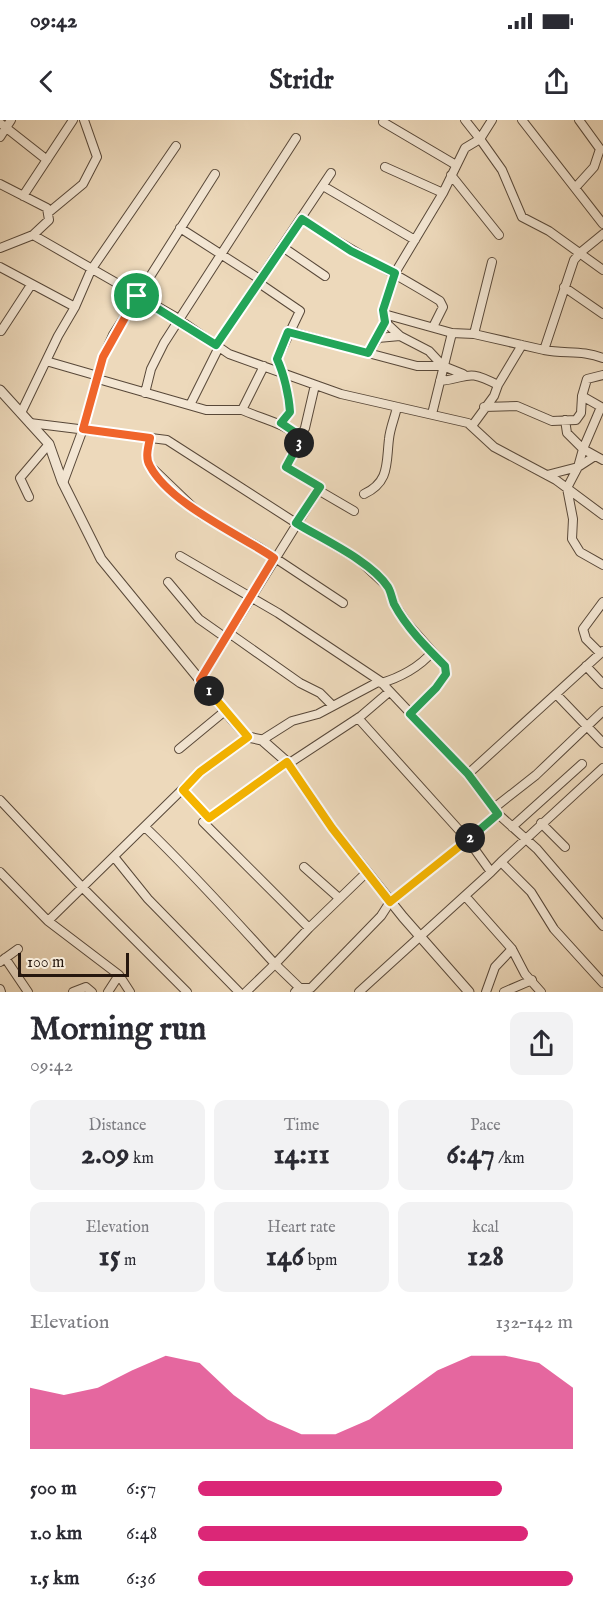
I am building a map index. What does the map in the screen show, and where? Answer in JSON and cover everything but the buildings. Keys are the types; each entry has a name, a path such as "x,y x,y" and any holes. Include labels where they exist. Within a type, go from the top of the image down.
{"street":[{"path":"23,196 73,120"},
{"path":"48,213 83,184 97,156 84,120"},
{"path":"465,120 502,170 522,217 549,231 603,270"},
{"path":"368,353 378,338 385,318 395,273 443,194 465,148 480,139 492,120"},
{"path":"522,120 603,224"},
{"path":"575,188 594,167 600,149 579,120"},
{"path":"383,122 456,165"},
{"path":"0,137 6,123 47,160"},
{"path":"145,393 151,369 179,320 296,138"},
{"path":"21,413 75,307 91,270 176,146"},
{"path":"385,167 443,194"},
{"path":"190,405 218,346 331,173"},
{"path":"63,483 113,335 215,174"},
{"path":"451,176 499,235"},
{"path":"0,184 47,208 49,220 33,235 0,248"},
{"path":"323,186 415,240"},
{"path":"302,219 351,251 395,273 443,304 433,327"},
{"path":"180,228 300,311 277,359 285,374 283,383 290,412 281,423"},
{"path":"544,350 564,286 580,253 603,234"},
{"path":"33,235 179,320 229,354 341,394 468,423 494,447 547,475 603,515"},
{"path":"284,248 325,276"},
{"path":"474,334 492,262"},
{"path":"0,267 75,307"},
{"path":"0,330 31,285"},
{"path":"564,286 603,315"},
{"path":"385,318 452,333 474,334 544,350 569,354 585,351 603,358"},
{"path":"385,318 400,336 429,351 443,366"},
{"path":"288,332 417,366 443,366 463,374 475,375 498,385"},
{"path":"432,414 452,333"},
{"path":"378,338 400,336"},
{"path":"472,426 494,396 522,345"},
{"path":"46,361 145,393 211,411 242,410 263,420 281,423 302,437"},
{"path":"242,410 264,366"},
{"path":"440,381 463,374"},
{"path":"484,407 517,406 552,421 576,420 581,413 582,396 587,379 603,375"},
{"path":"200,680 320,487 286,467 302,437 315,385"},
{"path":"0,390 49,444 63,483 101,559 248,737 262,740 288,763 332,828 390,902 469,992"},
{"path":"582,396 602,407 567,488 573,519 572,539 580,552 603,565"},
{"path":"363,495 374,490 384,478 388,468 389,440 397,406"},
{"path":"566,420 567,434 583,449 599,458"},
{"path":"30,423 167,440 296,523 359,560 388,587 406,623 445,666 446,674 436,688 410,714"},
{"path":"150,438 147,457 150,466 166,484 201,515 274,558 343,603"},
{"path":"29,497 20,478 49,444"},
{"path":"547,475 578,467 599,458"},
{"path":"318,490 354,511"},
{"path":"180,556 346,656 381,682 468,774 496,811 526,838 603,926"},
{"path":"168,582 199,619 300,683 320,693 333,706"},
{"path":"468,774 602,652 586,639 583,629 603,602"},
{"path":"262,740 292,721 318,714 381,682 397,678 426,659 432,652"},
{"path":"586,666 603,684"},
{"path":"309,928 203,822 358,718 390,692"},
{"path":"556,694 603,743"},
{"path":"178,749 225,711"},
{"path":"146,828 188,868 203,889 300,991 311,988 381,916 390,902 468,840 603,711"},
{"path":"358,718 468,840 491,872"},
{"path":"48,921 146,828 206,767 248,737"},
{"path":"512,827 582,764"},
{"path":"359,992 419,936 466,897 541,823 603,768"},
{"path":"183,790 209,818"},
{"path":"2,806 187,992"},
{"path":"541,823 565,847"},
{"path":"115,858 148,899 239,992"},
{"path":"501,862 531,892 554,929 603,982"},
{"path":"304,867 339,898"},
{"path":"0,872 48,921 119,975 130,992"},
{"path":"246,992 367,872"},
{"path":"466,897 512,949 541,992"},
{"path":"18,949 3,960 28,992"},
{"path":"486,992 495,967 512,949"},
{"path":"108,992 119,975"},
{"path":"504,992 532,980"},
{"path":"73,992 82,987 92,992"}],"route":[{"path":"302,219 351,251 395,273 383,310 385,322 368,353 288,332 277,359 285,374 283,383 290,412 281,423 302,437 286,467 320,487 296,523 359,560 378,576 388,587 406,623 445,666 446,674 436,688 410,714 468,774 498,814 390,902 332,828 287,762 209,818 183,790 200,772 248,737 200,680 274,558 201,515 166,484 150,466 147,457 150,438 134,438 83,429 103,357 113,335 137,296 174,316 216,345 302,219"}]}
